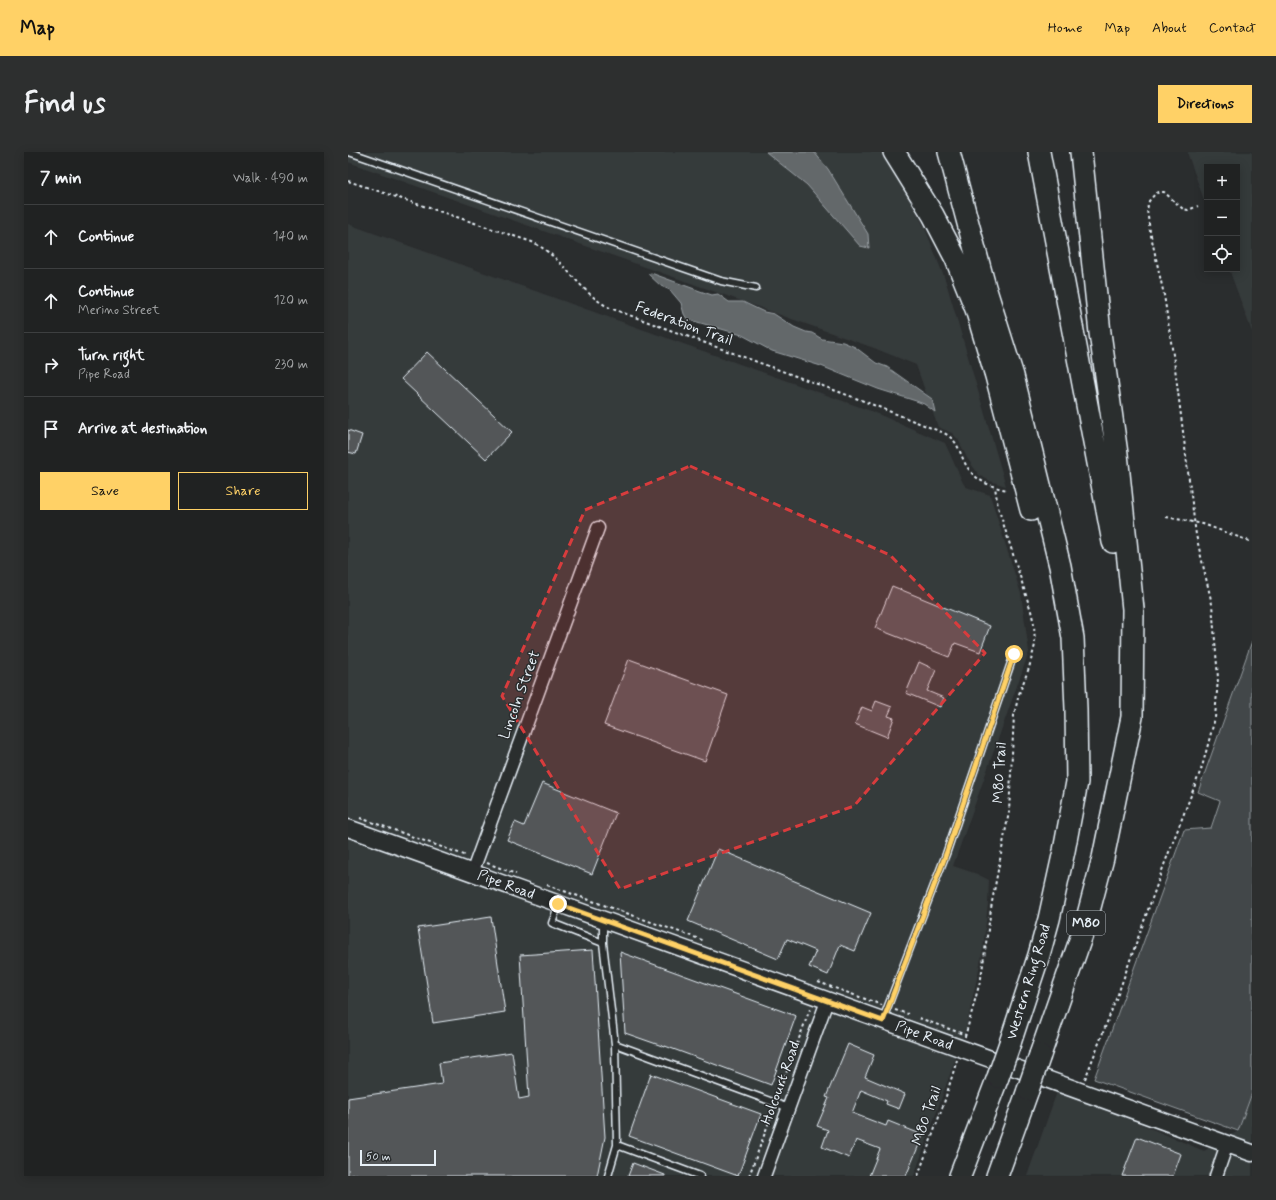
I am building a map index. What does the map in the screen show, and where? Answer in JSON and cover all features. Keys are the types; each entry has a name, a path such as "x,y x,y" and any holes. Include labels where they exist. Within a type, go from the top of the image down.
{"highway":[{"path":"894,152 933,215 956,259 976,309 996,376 1046,568 1061,637 1077,782"},
{"path":"949,152 985,287 1013,376 1060,566 1073,638 1077,782"},
{"path":"1039,152 1095,441 1115,554 1121,609 1124,715 1117,787"},
{"path":"1081,152 1100,333 1117,454 1133,610 1132,716 1117,787"},
{"name":"Western Ring Road","path":"960,1176 998,1077 1039,955 1049,919 1064,851 1077,782"},
{"name":"M80","path":"997,1176 1085,926 1103,858 1117,787"}],"street":[{"name":"Lincoln Street","path":"474,866 598,528"},
{"name":"Pipe Road","path":"353,823 474,866 558,904 604,920 825,1007 885,1014 1080,1091 1252,1153"},
{"name":"Holcourt Road","path":"764,1176 825,1007"},
{"path":"1216,1176 1228,1144"}],"lane":[{"path":"349,152 721,282 756,288"},
{"path":"885,1014 946,854 1014,654"},
{"path":"558,904 552,923 603,943"},
{"path":"604,920 603,943 615,1044 617,1145 608,1176"},
{"path":"615,1044 789,1108"},
{"path":"617,1145 700,1176"}],"path":[{"name":"Federation Trail","path":"348,181 532,242 550,253 592,296 610,308 861,400 944,433 955,441 968,470 980,480 995,487 1007,490"},
{"path":"1080,1091 1118,994 1164,865 1202,767 1215,718 1218,678 1212,604 1194,523 1188,461 1175,368 1164,295 1147,210 1149,201 1159,192 1164,192 1182,209 1188,210 1198,206"},
{"name":"M80 Trail","path":"964,1041 981,978 992,902 1009,812 1014,715 1019,694 1030,668 1035,645 1034,624 1031,611 998,507 995,487"},
{"path":"1166,517 1203,524 1252,542"},
{"path":"353,823 474,866 522,876"},
{"path":"544,883 710,943"},
{"path":"813,980 885,1014 908,1014"},
{"path":"749,1176 810,1009 825,1007"},
{"path":"915,1017 966,1035"},
{"name":"M80 Trail","path":"918,1176 944,1103 956,1063"}],"highlighted area":[{"path":"690,466 890,555 985,653 854,806 620,889 502,696 585,510"}],"shaded area":[{"path":"348,152 881,152 894,170 925,228 946,282 1006,486 990,481 979,475 967,458 958,439 952,433 938,427 916,365 874,348 348,162"},
{"path":"766,152 814,152 828,169 868,234 869,248 860,246 807,185"},
{"path":"1188,152 1252,152 1252,332 1230,272 1240,272 1240,164 1204,164 1204,200"},
{"path":"348,224 871,411 945,443 966,487 990,495 1021,594 1029,652 953,866 977,874 989,880 983,950 966,1029 914,1176 348,1176"},
{"path":"651,273 712,295 718,294 729,302 743,302 764,312 774,314 794,327 812,333 822,339 843,342 855,347 876,363 887,367 932,399 935,412 924,404 916,401 878,389 821,366 772,351 742,335 687,319 681,303 670,290 661,286 648,274"},
{"path":"1252,641 1252,1093 1238,1131 1094,1079 1184,830 1211,828 1220,801 1198,792"},
{"path":"1058,1089 1204,1151 1238,1131 1252,1093 1252,1176 1027,1176"}],"building":[{"path":"427,352 512,432 486,459 401,379"},
{"path":"348,430 362,435 356,454 348,452"},
{"path":"892,586 990,626 980,652 955,643 949,657 875,628"},
{"path":"629,659 728,695 705,761 604,725"},
{"path":"919,662 936,670 927,691 944,698 940,707 906,693"},
{"path":"876,701 892,707 888,716 894,718 887,737 855,724 862,707 872,711"},
{"path":"542,783 616,813 592,874 507,840 515,822 524,826"},
{"path":"718,849 871,913 855,951 840,945 828,975 809,967 816,951 787,939 778,959 688,921"},
{"path":"491,917 505,1012 433,1023 418,928"},
{"path":"593,950 605,1137 597,1176 357,1176 357,1174 348,1176 348,1098 442,1084 439,1063 512,1052 519,1099 529,1097 520,955"},
{"path":"620,952 796,1016 771,1085 625,1033"},
{"path":"848,1044 874,1055 865,1077 905,1094 899,1109 886,1104 887,1101 861,1090 852,1113 886,1126 888,1121 923,1135 906,1176 869,1176 880,1149 856,1140 849,1158 822,1147 828,1130 817,1126 829,1098 826,1097"},
{"path":"651,1074 761,1114 738,1176 629,1136"},
{"path":"1137,1137 1181,1154 1173,1176 1122,1176"},
{"path":"633,1163 665,1175 665,1176 628,1176"}],"route":[{"path":"558,904 883,1021 946,854 1014,654"}]}
